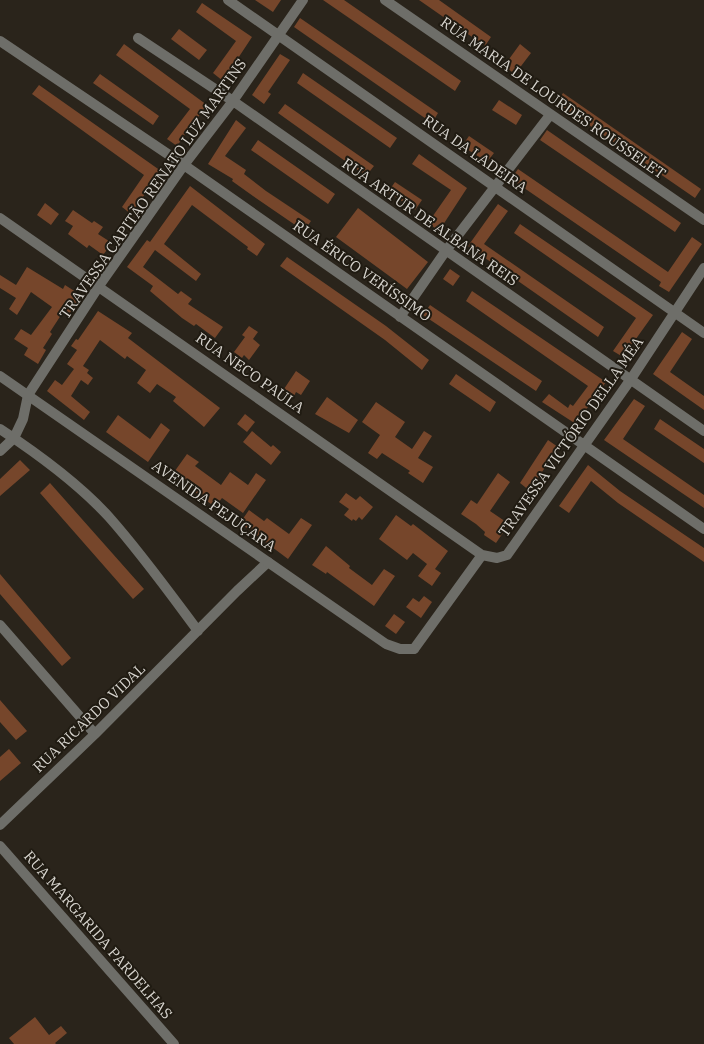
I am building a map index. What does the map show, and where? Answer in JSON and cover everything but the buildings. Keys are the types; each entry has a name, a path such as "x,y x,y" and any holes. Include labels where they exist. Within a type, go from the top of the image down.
{"street":[{"name":"RUA DA LADEIRA","path":"228,0 704,332"},
{"name":"TRAVESSA CAPITÃO RENATO LUZ MARTINS","path":"28,395 100,286 184,165 233,102 303,0"},
{"name":"RUA MARIA DE LOURDES ROUSSELET","path":"385,0 704,220"},
{"name":"RUA ARTUR DE ALBANA REIS","path":"138,38 233,102 445,252 704,431"},
{"name":"RUA ÉRICO VERÍSSIMO","path":"0,41 184,165 704,529"},
{"path":"400,317 494,186 550,115"},
{"name":"RUA NECO PAULA","path":"0,218 100,286 482,555"},
{"name":"TRAVESSA VICTÓRIO DELLA MÉA","path":"482,555 497,558 507,554 631,379 704,268"},
{"name":"AVENIDA PEJUÇARA","path":"0,376 386,644 400,649 414,649 482,555"},
{"path":"0,450 14,438 23,419 28,395"},
{"path":"0,429 65,477 108,516 152,569 198,631"},
{"name":"RUA RICARDO VIDAL","path":"0,825 95,734 237,590 268,562"},
{"path":"0,626 95,734"},
{"name":"RUA MARGARIDA PARDELHAS","path":"0,846 173,1044"}]}
